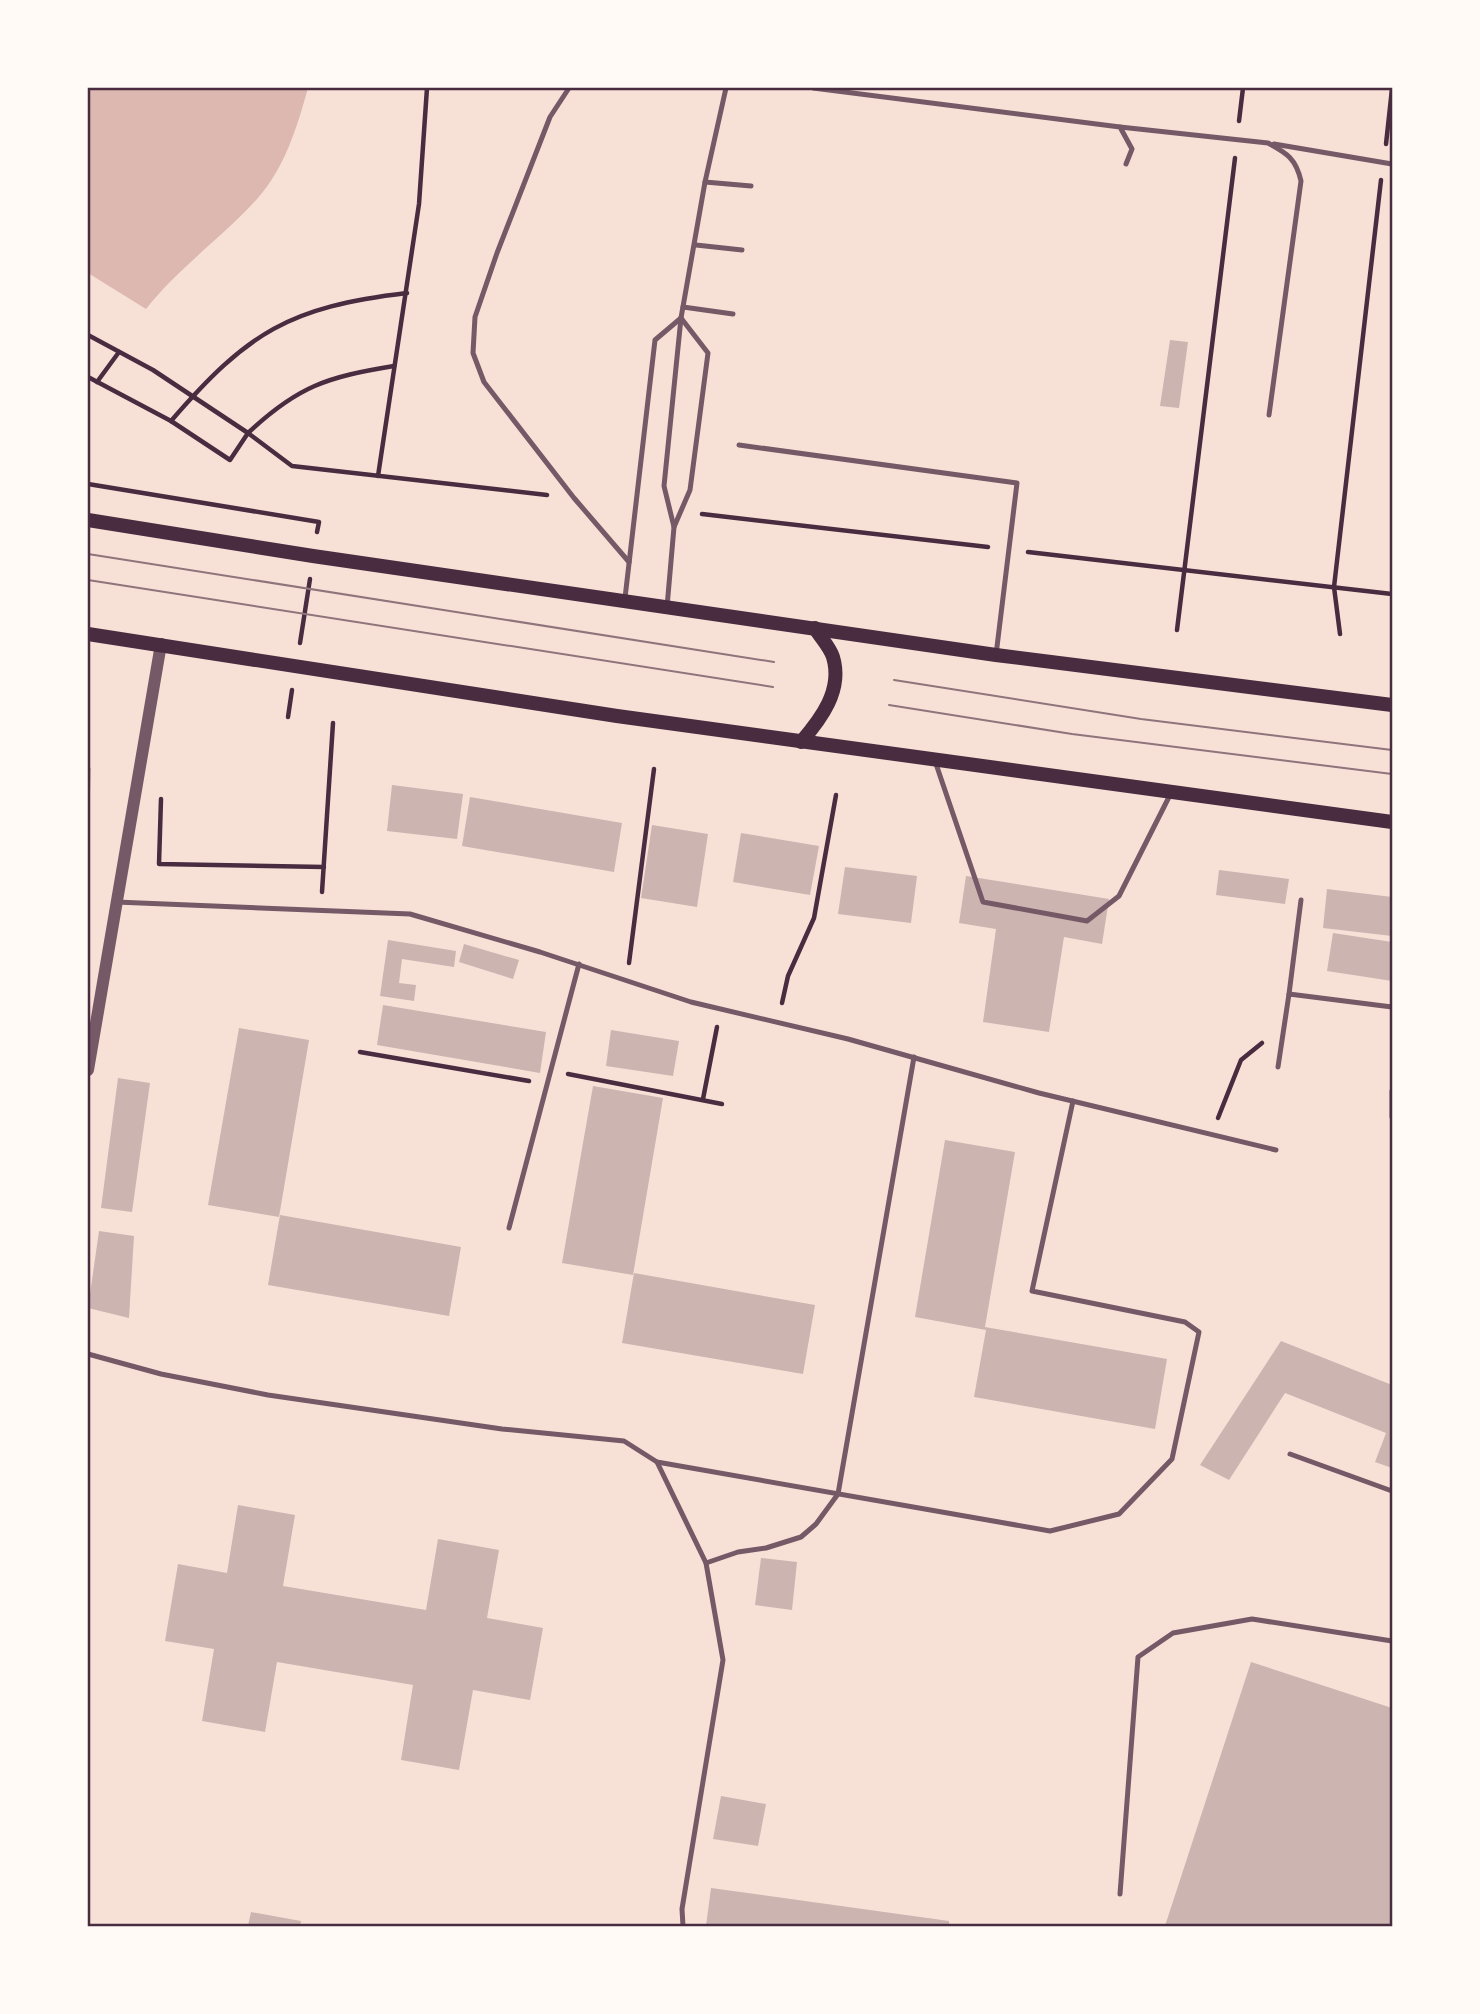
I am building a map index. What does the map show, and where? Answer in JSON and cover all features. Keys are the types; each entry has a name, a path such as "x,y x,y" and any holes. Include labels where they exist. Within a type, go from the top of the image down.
{"main road":[{"path":"88,520 996,655 1392,705"},
{"path":"801,742 824,716 834,688 833,657 815,628"},
{"path":"88,634 397,684 935,761 1392,822"}],"street":[{"path":"88,1070 161,644"}],"lane":[{"path":"569,88 550,117 497,253 475,317 473,353 484,382 574,498 629,562"},
{"path":"667,607 674,527 664,486 681,318 705,182 726,88"},
{"path":"813,88 1268,143 1392,164"},
{"path":"1119,127 1132,149 1126,164"},
{"path":"1268,143 1288,153 1297,165 1301,181 1269,415"},
{"path":"705,182 751,186"},
{"path":"696,245 742,250"},
{"path":"683,307 733,314"},
{"path":"674,527 690,490 708,353 681,318"},
{"path":"625,601 655,340 681,318"},
{"path":"739,445 1017,483 996,655"},
{"path":"935,761 983,902 1087,920 1119,896 1171,793"},
{"path":"1278,1067 1301,900"},
{"path":"116,902 410,914 720,1009 914,1057 1073,1101 1276,1150"},
{"path":"509,1228 579,964"},
{"path":"1289,994 1392,1007"},
{"path":"706,1563 738,1552 766,1548 801,1537 816,1524 838,1494 914,1057"},
{"path":"1392,1091 1392,1117"},
{"path":"88,1354 161,1374 268,1395 502,1429 624,1441 657,1462 1049,1531 1119,1514 1172,1459 1199,1332 1185,1322 1032,1291 1073,1101"},
{"path":"1290,1454 1392,1492"},
{"path":"657,1462 706,1563 723,1660 682,1909 683,1927"},
{"path":"1120,1894 1138,1657 1172,1633 1252,1619 1392,1641"}],"path":[{"path":"378,476 419,204 426,88"},
{"path":"1177,630 1243,88"},
{"path":"1340,635 1334,587 1392,89"},
{"path":"171,421 192,396 238,351 271,328 321,308 407,293"},
{"path":"88,335 192,396 292,466 574,498"},
{"path":"97,382 119,352"},
{"path":"88,377 171,421 230,460 248,433 275,408 305,388 348,373 394,366"},
{"path":"681,512 1392,594"},
{"path":"321,910 333,723"},
{"path":"627,981 654,769"},
{"path":"161,785 159,864 324,867"},
{"path":"778,1022 788,976 814,918 836,795"},
{"path":"703,1099 720,1009"},
{"path":"1212,1134 1241,1060 1286,1022"}],"shaded area":[{"path":"88,88 308,88 283,161 267,187 146,309 88,273"}],"building":[{"path":"1170,340 1188,342 1179,408 1160,406"},
{"path":"88,768 91,768 90,795 88,795"},
{"path":"392,785 463,794 457,839 387,831"},
{"path":"470,797 622,823 614,872 462,846"},
{"path":"652,825 708,834 697,907 641,898"},
{"path":"741,833 819,846 810,895 733,882"},
{"path":"845,867 917,876 911,923 838,914"},
{"path":"1219,870 1289,879 1285,904 1216,895"},
{"path":"966,876 1109,899 1102,944 1064,937 1049,1032 983,1022 996,929 959,923"},
{"path":"1327,889 1392,897 1392,936 1323,928"},
{"path":"1333,933 1392,942 1392,981 1327,971"},
{"path":"388,940 456,951 454,967 402,959 399,983 416,985 414,1001 380,996"},
{"path":"464,944 519,960 513,979 459,962"},
{"path":"383,1005 546,1032 540,1073 377,1045"},
{"path":"239,1028 309,1040 279,1217 208,1205"},
{"path":"611,1030 679,1041 673,1076 606,1066"},
{"path":"118,1078 150,1083 132,1212 101,1208"},
{"path":"593,1086 663,1098 633,1275 562,1263"},
{"path":"945,1140 1015,1152 985,1327 1167,1359 1155,1429 974,1397 986,1330 915,1317"},
{"path":"280,1215 461,1247 449,1316 268,1285"},
{"path":"99,1231 134,1236 129,1318 88,1308"},
{"path":"634,1273 815,1305 803,1374 622,1343"},
{"path":"1281,1341 1392,1385 1392,1468 1375,1462 1386,1433 1285,1393 1229,1480 1200,1465"},
{"path":"238,1505 295,1515 283,1586 426,1610 438,1539 499,1550 487,1618 543,1628 530,1700 473,1690 459,1770 401,1760 413,1685 277,1662 265,1732 202,1721 214,1649 165,1641 178,1564 227,1573"},
{"path":"761,1558 797,1562 792,1610 755,1605"},
{"path":"1251,1662 1392,1708 1392,1926 1165,1926"},
{"path":"721,1796 766,1804 758,1846 713,1839"},
{"path":"711,1888 949,1921 949,1926 706,1926"},
{"path":"251,1912 301,1921 300,1926 248,1926"}],"tram line":[{"path":"88,554 774,662"},
{"path":"88,580 773,687"},
{"path":"894,680 1141,719 1392,750"},
{"path":"889,705 1072,734 1392,774"}]}
